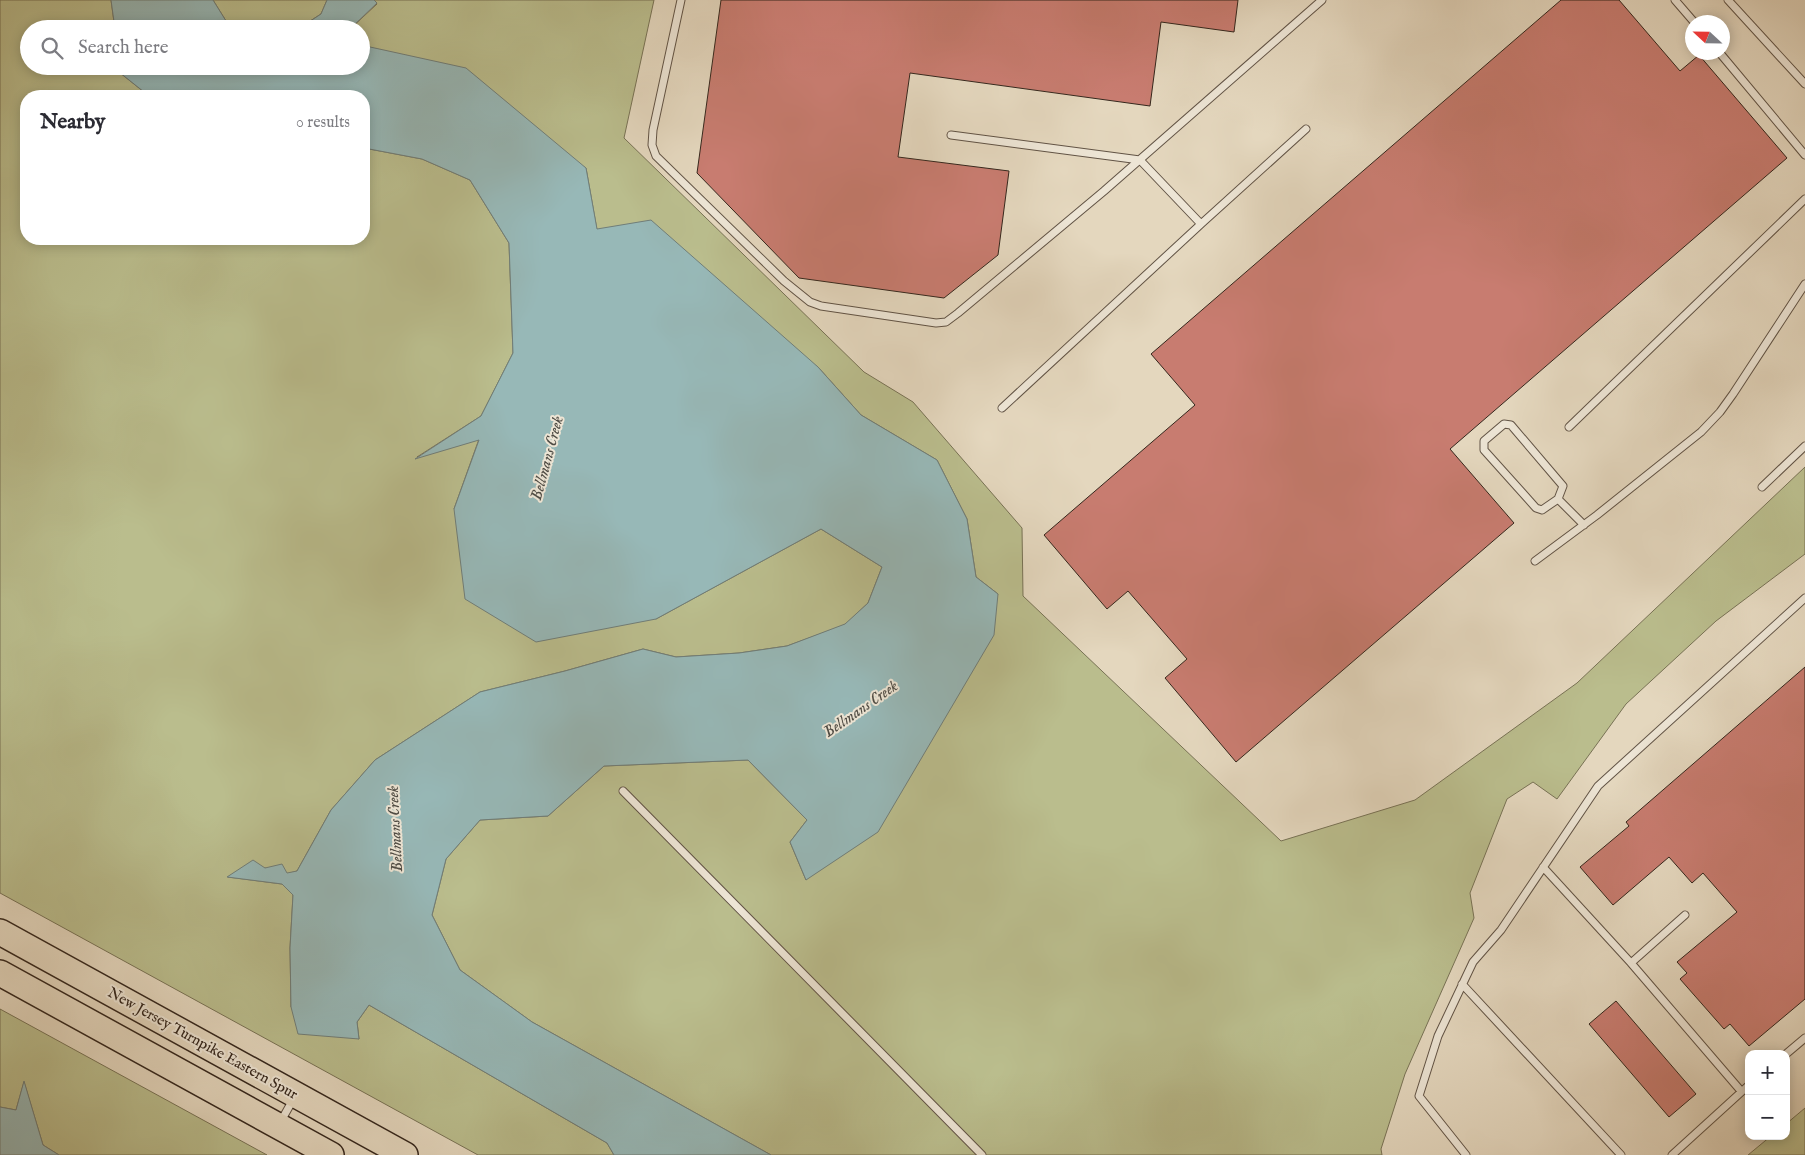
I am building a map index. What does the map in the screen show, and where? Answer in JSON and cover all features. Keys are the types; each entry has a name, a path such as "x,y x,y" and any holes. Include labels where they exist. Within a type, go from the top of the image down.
{"highway":[{"name":"New Jersey Turnpike Eastern Spur","path":"0,932 405,1155"},
{"path":"0,973 331,1155"}],"lane":[{"path":"681,0 653,130 652,145 656,156 784,281 810,302 821,306 936,323 946,322 995,283 1140,160 1322,0"},
{"path":"1675,0 1688,15"},
{"path":"1728,0 1805,84"},
{"path":"1727,60 1805,155"},
{"path":"1002,408 1306,129"},
{"path":"951,135 1140,160 1201,224"},
{"path":"1569,426 1805,198"},
{"path":"1535,561 1584,525 1701,432 1720,412 1805,284"},
{"path":"1504,424 1510,425 1563,486 1558,500 1542,510 1536,508 1484,450 1484,441 1504,424"},
{"path":"1762,487 1805,446"},
{"path":"1558,500 1584,525"},
{"path":"1466,1155 1419,1096 1438,1036 1473,962 1501,930 1598,786 1805,598"},
{"path":"623,792 982,1155"},
{"path":"1543,867 1631,963 1742,1091"},
{"path":"1631,963 1685,915"},
{"path":"1462,984 1621,1155"},
{"path":"1790,1051 1805,1038"},
{"path":"1672,1155 1745,1088"},
{"path":"278,1126 296,1094"}],"green space":[{"path":"0,0 111,0 114,20 20,20 20,75 123,75 142,90 20,90 20,245 370,245 370,149 422,159 470,180 509,243 513,353 481,416 417,457 479,439 454,509 656,619 821,529 882,567 868,603 845,625 787,646 739,653 676,657 643,649 480,692 375,760 331,810 297,871 287,874 265,868 228,877 282,884 293,895 290,948 291,1007 359,1039 357,1022 369,1005 607,1143 614,1155 478,1155 0,893"},
{"path":"213,0 327,0 321,14 312,20 225,20"},
{"path":"374,0 654,0 624,138 864,372 913,402 1022,528 1023,596 1281,841 1415,800 1577,683 1805,467 1805,554 1716,621 1626,704 1557,799 1533,782 1507,799 1470,893 1474,918 1405,1074 1381,1149 1382,1155 771,1155 532,1022 460,970 432,915 446,859 480,820 548,816 604,766 748,760 807,820 790,842 806,880 998,594 976,577 967,519 937,460 861,415 818,367 597,230 586,168 379,50 370,48 370,20 360,20 377,4"},
{"path":"0,1009 267,1155 59,1155 43,1145 24,1082 16,1110 0,1107"},
{"path":"1805,1108 1805,1155 1748,1155 1766,1140 1790,1140 1790,1121"}],"water":[{"path":"111,0 213,0 225,20 114,20"},
{"path":"327,0 374,0 377,3 359,20 312,20 321,14"},
{"name":"Bellmans Creek","path":"370,47 466,68 586,168 597,229 651,220 818,367 861,415 937,460 967,519 976,577 998,594 994,635 878,832 806,880 790,842 807,820 748,760 604,766 548,816 480,820 446,859 432,915 460,970 532,1022 771,1155 614,1155 607,1143 369,1005 357,1022 359,1039 298,1034 291,1007 290,948 293,895 282,884 227,877 253,860 265,868 282,864 287,873 297,871 331,810 375,760 480,692 643,649 676,657 739,653 787,646 845,624 868,603 882,567 821,529 656,619 536,642 465,599 454,509 479,440 415,459 481,416 513,353 509,243 470,180 422,159 370,149 370,90 142,90 123,75 370,75"},
{"path":"24,1081 43,1145 59,1155 0,1155 0,1107 16,1110"}],"building":[{"path":"721,0 1238,0 1234,32 1161,22 1150,106 910,73 898,157 1009,171 998,255 944,298 799,278 697,173"},
{"path":"1561,0 1619,0 1680,71 1693,60 1703,60 1787,158 1450,449 1514,523 1236,762 1165,678 1187,659 1128,591 1107,609 1044,535 1195,405 1151,354"},
{"path":"1805,667 1805,999 1749,1046 1730,1024 1724,1029 1680,979 1687,973 1677,962 1737,912 1703,873 1692,883 1669,857 1613,905 1580,867 1629,826 1626,822"},
{"path":"1616,1001 1696,1094 1669,1117 1589,1024"}]}
